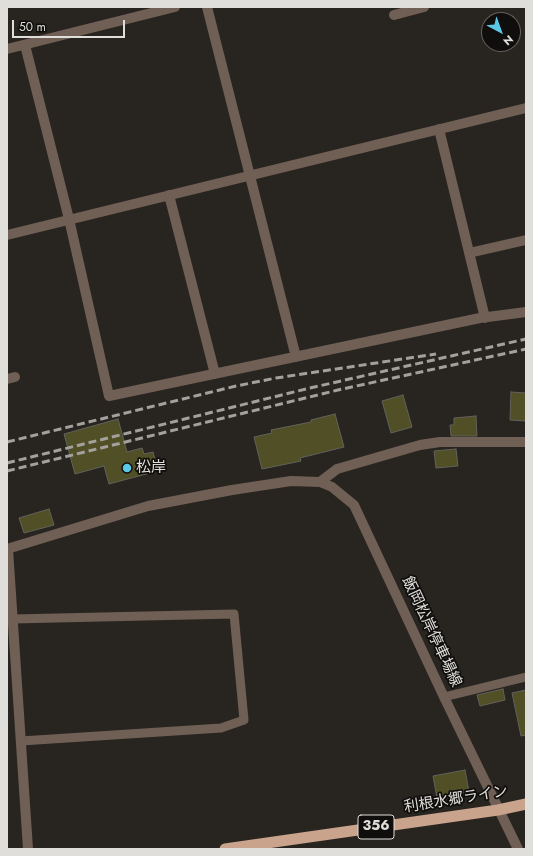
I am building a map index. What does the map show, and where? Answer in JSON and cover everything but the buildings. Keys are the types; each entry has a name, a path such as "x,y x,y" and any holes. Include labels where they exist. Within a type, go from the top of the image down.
{"highway":[{"name":"利根水郷ライン","path":"225,849 498,810 526,804"}],"street":[{"path":"7,50 174,7"},
{"path":"208,7 296,357"},
{"path":"394,15 424,7"},
{"path":"25,45 69,220 109,396 485,318 526,312"},
{"path":"7,235 526,108"},
{"path":"439,129 485,318"},
{"path":"169,195 215,374"},
{"path":"469,253 526,240"},
{"path":"28,849 8,549 148,506 232,490 291,481 320,482 337,469 420,445 440,442 526,442"},
{"name":"飯岡松岸停車場線","path":"320,482 332,487 354,505 444,697 518,849"}],"lane":[{"path":"13,619 234,614 244,720 221,728 21,741"},
{"path":"444,697 526,677"}],"railway":[{"path":"7,463 310,388 526,339"},
{"path":"7,471 338,390 526,349"},
{"path":"7,442 236,386 276,378 436,354"}],"place":[{"name":"松岸","path":"127,468"}]}
